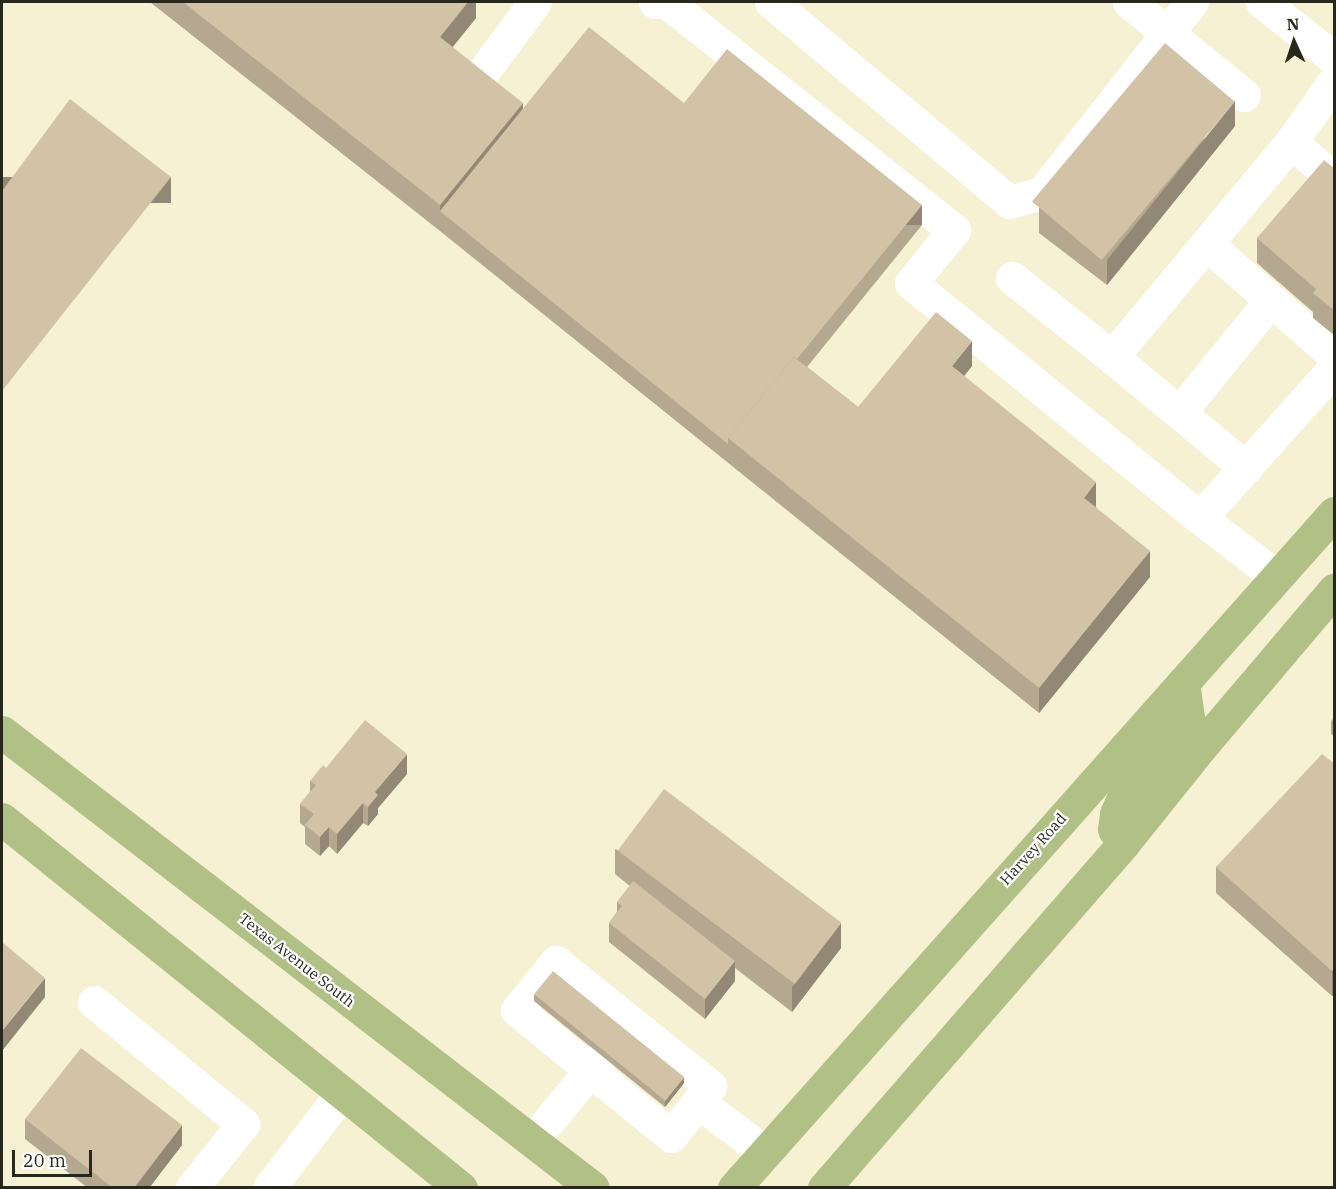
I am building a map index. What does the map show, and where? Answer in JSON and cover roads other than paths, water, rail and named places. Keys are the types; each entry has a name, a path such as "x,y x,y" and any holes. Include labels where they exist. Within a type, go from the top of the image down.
{"main road":[{"name":"Harvey Road","path":"734,1188 1335,513"},
{"path":"824,1188 1123,844 1199,749 1335,590"},
{"path":"1123,844 1114,829 1116,814 1124,796 1189,724 1183,682"},
{"name":"Texas Avenue South","path":"2,732 593,1188"},
{"path":"2,819 461,1188"}],"street":[{"path":"477,80 535,2"},
{"path":"655,2 667,2 954,230 911,283 1200,518 1277,577"},
{"path":"771,2 1009,202 1042,193 1192,2"},
{"path":"1129,2 1244,95"},
{"path":"1262,2 1335,58"},
{"path":"1112,357 1291,142 1335,81"},
{"path":"1291,142 1335,179"},
{"path":"1207,244 1335,355"},
{"path":"1012,278 1180,412 1246,468"},
{"path":"1180,412 1270,301"},
{"path":"1200,518 1335,368"},
{"path":"94,1002 243,1124 192,1188"},
{"path":"532,1141 612,1046"},
{"path":"612,1046 710,1086 671,1136 612,1046"},
{"path":"269,1188 342,1093"},
{"path":"698,1102 765,1152"}]}
